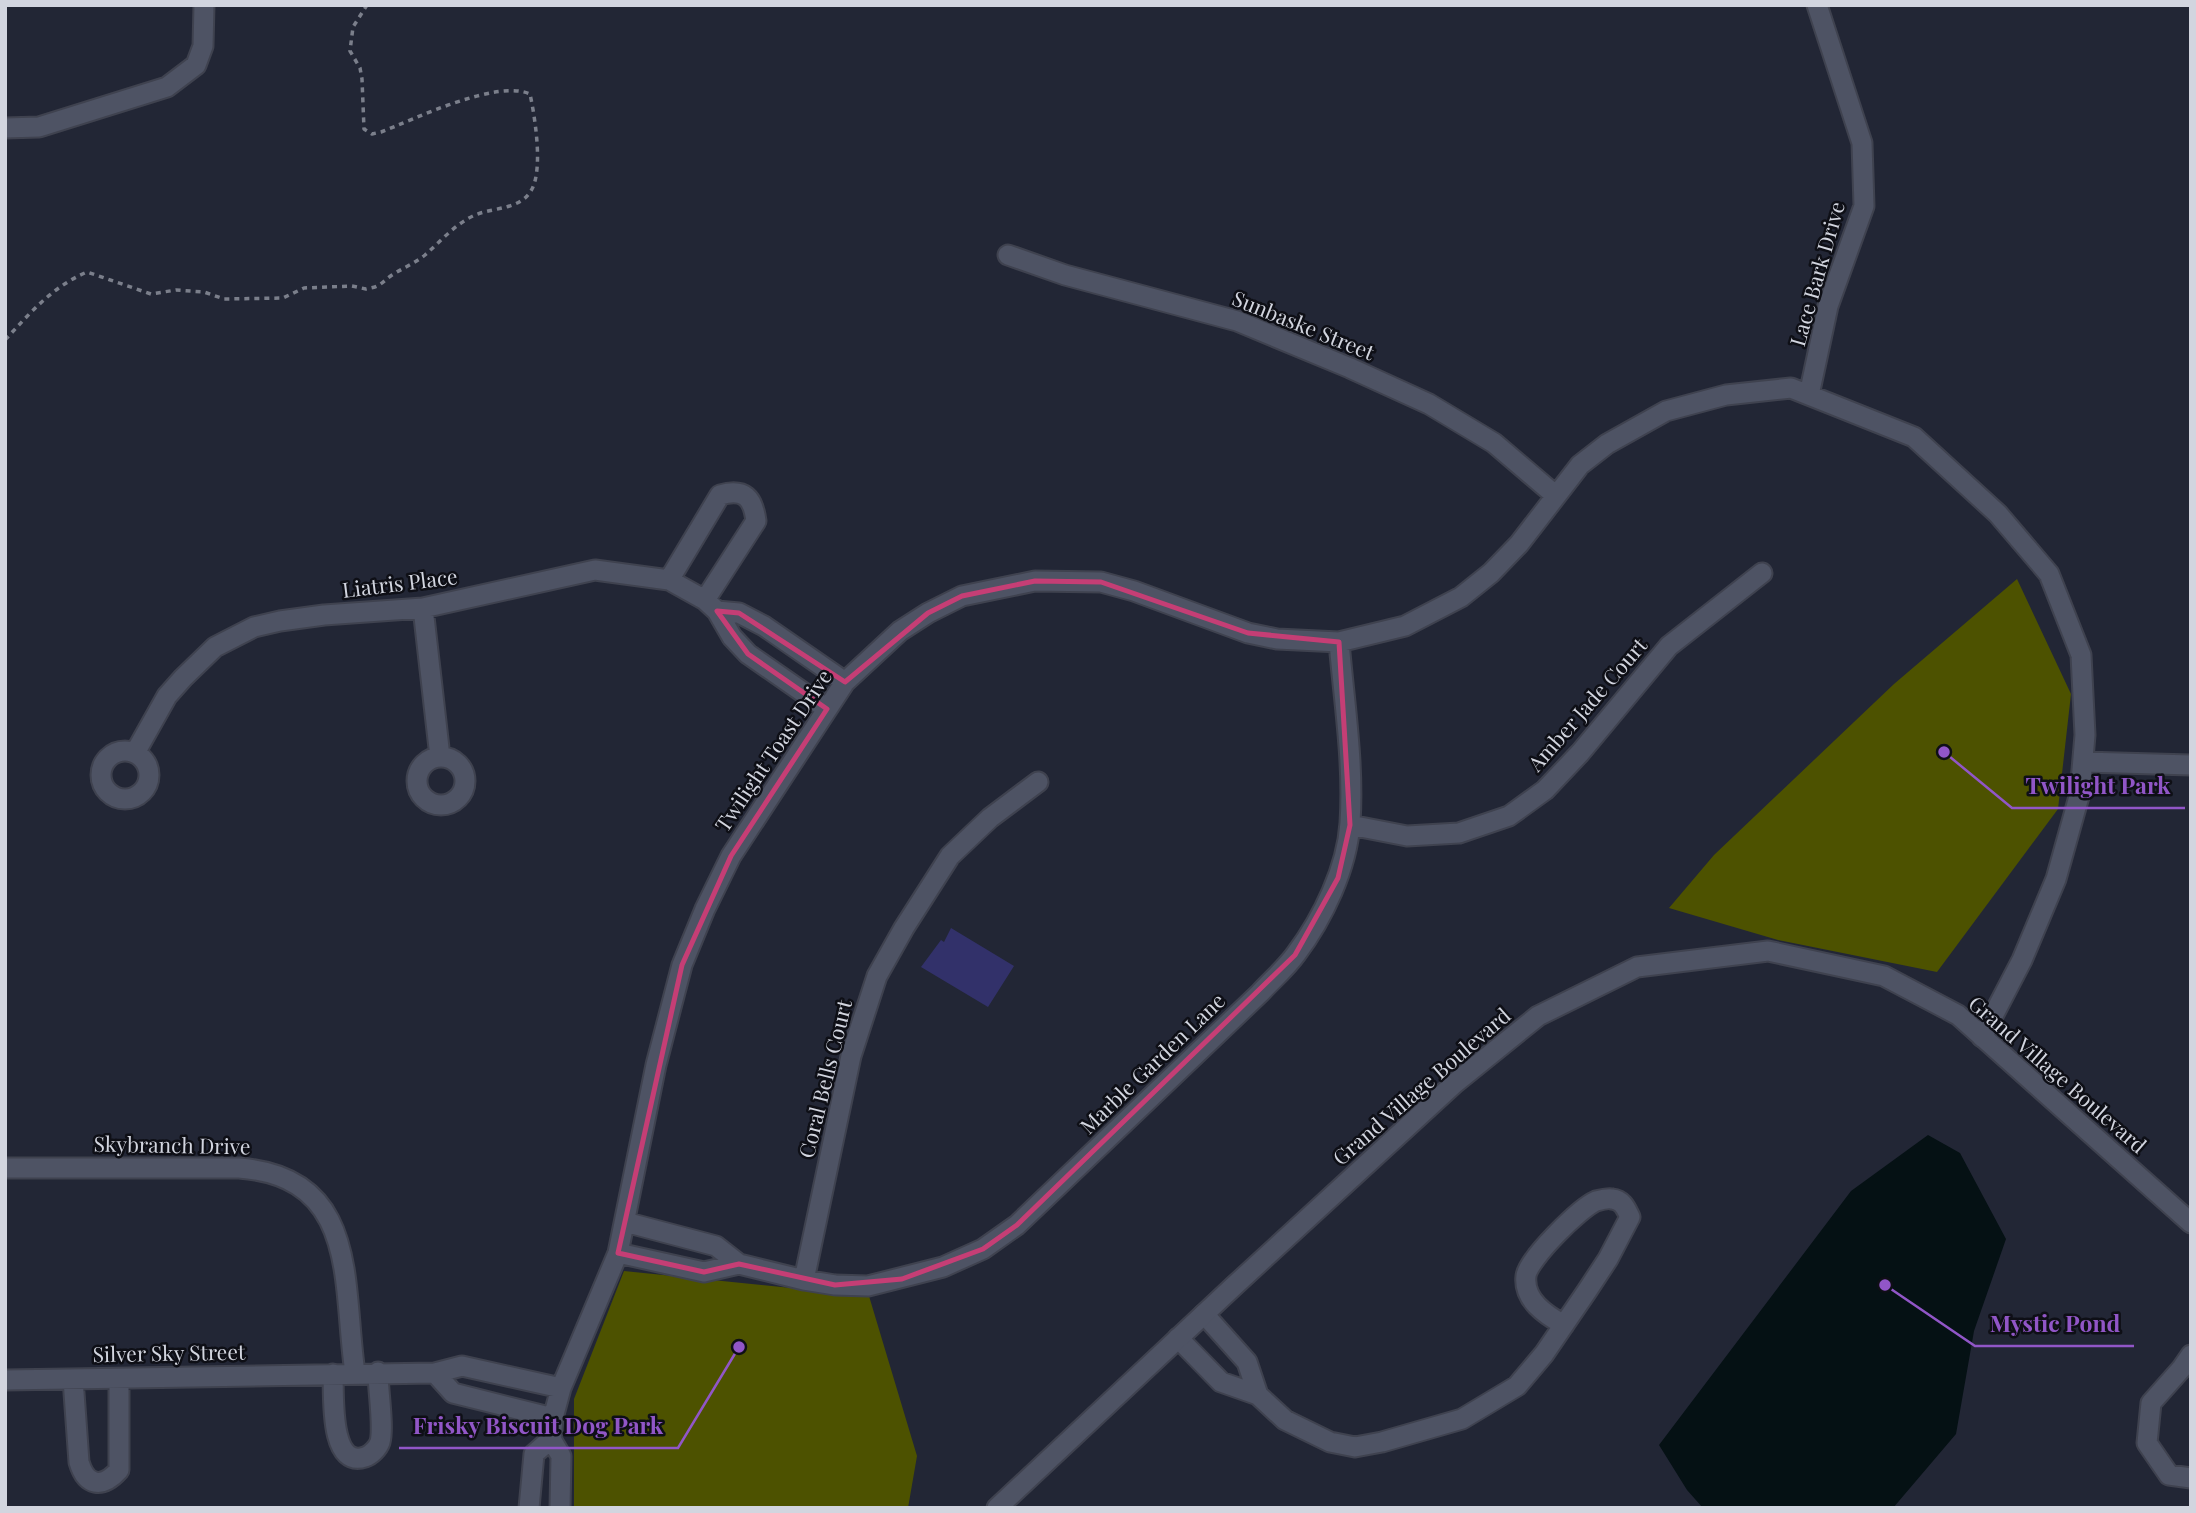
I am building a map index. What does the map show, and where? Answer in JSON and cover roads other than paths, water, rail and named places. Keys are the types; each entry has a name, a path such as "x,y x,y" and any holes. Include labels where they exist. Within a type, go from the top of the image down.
{"street":[{"path":"5,128 39,127 167,86 196,65 203,46 204,5"},
{"name":"Lace Bark Drive","path":"1809,395 1828,306 1864,206 1862,143 1817,5"},
{"name":"Sunbaske Street","path":"1008,256 1065,275 1237,321 1350,368 1429,404 1494,443 1555,495"},
{"name":"Twilight Toast Drive","path":"560,1508 561,1456 551,1438 553,1418 561,1388 618,1253 656,1065 682,965 705,909 731,856 845,682 900,631 962,596 1035,581 1101,582 1134,591 1248,633 1276,639 1339,642 1405,626 1461,597 1491,573 1519,544 1580,465 1607,444 1666,411 1726,395 1791,388 1914,437 1998,514 2049,574 2081,655 2085,734 2080,793 2056,879 2021,960 1982,1037"},
{"path":"669,580 720,495 733,491 748,497 754,507 757,522 711,606"},
{"name":"Liatris Place","path":"135,753 167,696 215,648 236,635 280,621 424,608 595,570 669,580 711,606 739,613 764,626 845,682"},
{"name":"Amber Jade Court","path":"1350,825 1407,836 1459,833 1509,816 1545,790 1580,753 1669,646 1762,573"},
{"name":"Liatris Place","path":"711,606 748,654 827,709"},
{"path":"424,608 440,757"},
{"name":"Marble Garden Lane","path":"625,1222 716,1246 739,1264 804,1280 867,1286 943,1267 983,1249 1017,1225 1260,993 1296,955 1320,918 1338,878 1350,825 1350,769 1339,642"},
{"path":"2083,762 2191,765"},
{"name":"Coral Bells Court","path":"804,1280 851,1056 877,976 950,856 990,818 1038,782"},
{"name":"Grand Village Boulevard","path":"997,1508 1455,1083 1538,1016 1637,967 1768,951 1884,976 1958,1016 2191,1223"},
{"name":"Skybranch Drive","path":"5,1168 240,1168 264,1170 284,1176 302,1187 330,1218 338,1240 345,1269 355,1373"},
{"path":"1178,1338 1221,1382 1258,1395 1285,1420 1330,1442 1355,1447 1462,1419 1517,1386 1544,1354 1564,1325 1608,1259 1630,1217 1623,1203 1614,1199 1597,1201 1578,1213 1536,1258 1526,1275 1528,1293 1541,1312 1564,1325"},
{"name":"Marble Garden Lane","path":"618,1253 704,1272 739,1264"},
{"path":"1204,1314 1247,1362 1258,1395"},
{"path":"2191,1355 2151,1403 2147,1443 2169,1475 2191,1478"},
{"name":"Silver Sky Street","path":"5,1380 435,1373 462,1366 561,1388"},
{"path":"333,1374 338,1442 346,1453 355,1458 365,1458 373,1453 380,1443 378,1372"},
{"path":"435,1373 453,1393 553,1418"},
{"path":"73,1379 79,1462 82,1473 89,1480 98,1482 106,1482 119,1470 119,1379"},
{"name":"Twilight Toast Drive","path":"529,1508 534,1454 551,1438"}],"place":[{"name":"Twilight Park","path":"1944,752"},
{"name":"Mystic Pond","path":"1885,1285"},
{"name":"Frisky Biscuit Dog Park","path":"739,1347"}]}
